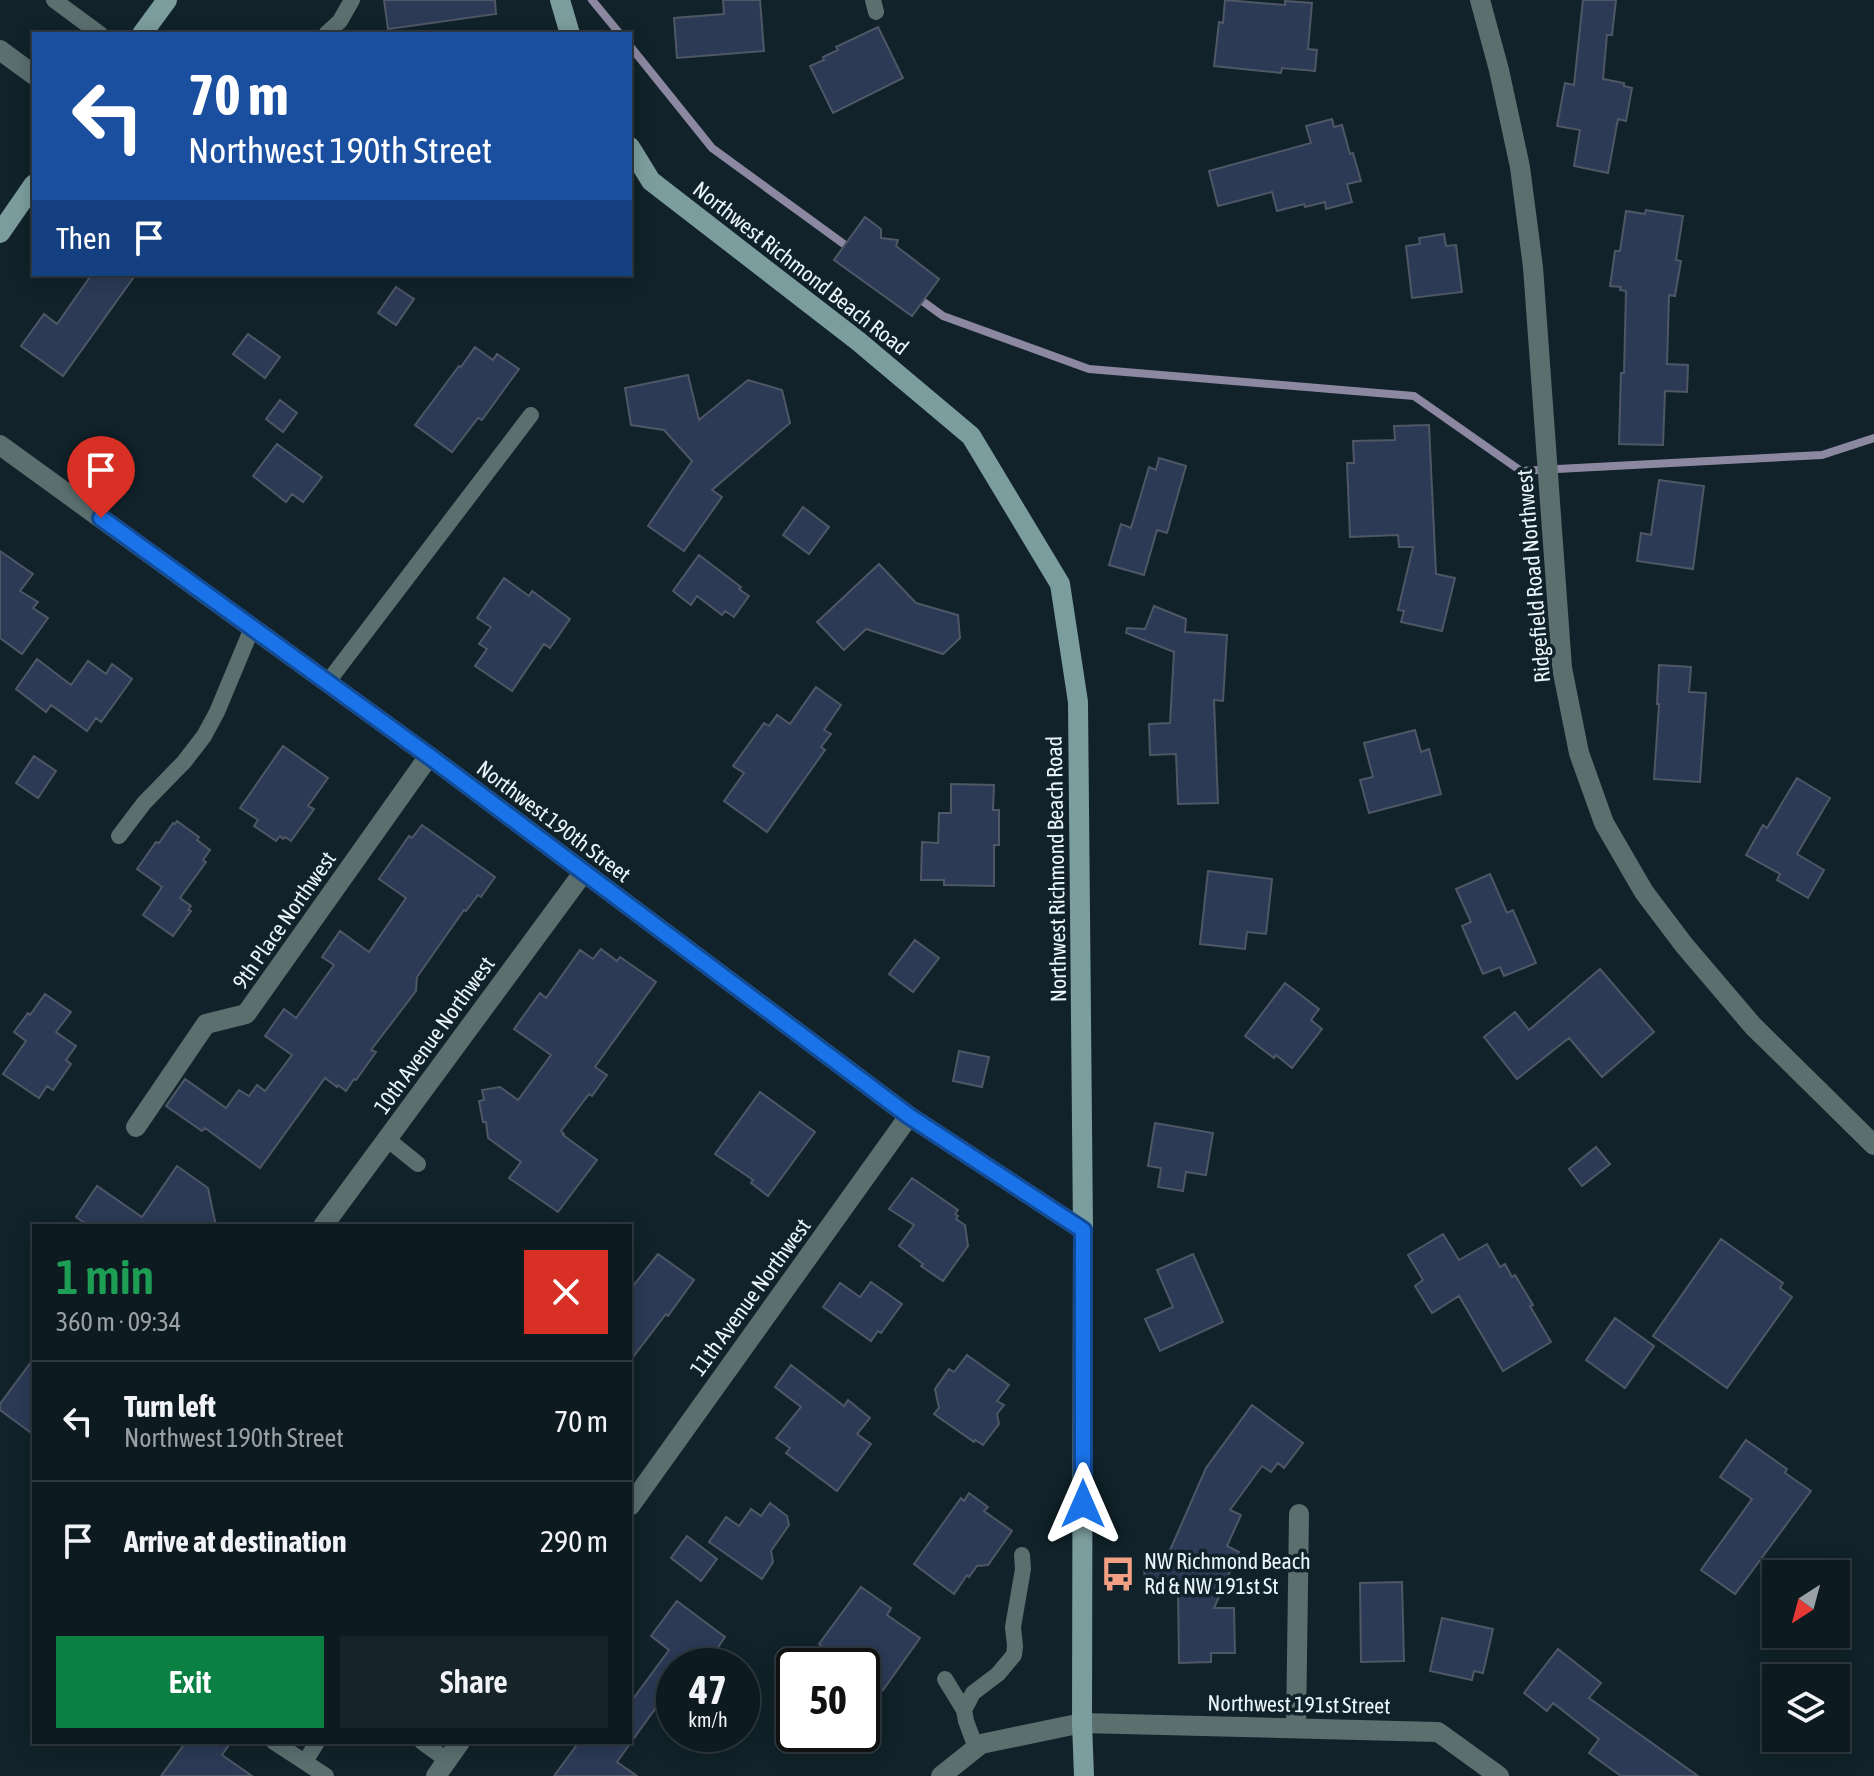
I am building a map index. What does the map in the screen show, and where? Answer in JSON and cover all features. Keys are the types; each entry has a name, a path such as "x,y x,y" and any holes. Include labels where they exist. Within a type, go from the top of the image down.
{"main road":[{"path":"143,32 167,0"},
{"path":"560,0 569,32"},
{"name":"Northwest Richmond Beach Road","path":"632,150 651,181 858,341 971,436 1060,584 1078,702 1084,1776"},
{"path":"0,233 32,187"}],"street":[{"name":"Ridgefield Road Northwest","path":"1480,0 1502,83 1524,196 1533,267 1562,668 1579,753 1604,823 1644,892 1684,945 1753,1026 1874,1145"},
{"path":"0,50 32,74"},
{"name":"Northwest 190th Street","path":"0,445 429,756 909,1116 1083,1230"},
{"name":"9th Place Northwest","path":"136,1127 206,1024 246,1014 429,756"},
{"name":"10th Avenue Northwest","path":"324,1224 583,873"},
{"name":"11th Avenue Northwest","path":"632,1503 909,1116"},
{"path":"1296,1728 1299,1514"},
{"name":"Northwest 191st Street","path":"976,1748 981,1744 1082,1723 1438,1732 1499,1776"},
{"path":"442,1768 459,1744"},
{"path":"941,1776 976,1748"}],"lane":[{"path":"54,0 97,32"},
{"path":"328,32 340,21 352,0"},
{"path":"327,683 531,415"},
{"path":"119,836 204,736 252,628"},
{"path":"387,1139 418,1164"},
{"path":"964,1710 973,1693 998,1674 1014,1655 1013,1627 1023,1569 1022,1555"},
{"path":"945,1679 964,1710 976,1748"},
{"path":"277,1744 326,1776"},
{"path":"305,1762 316,1744"},
{"path":"424,1744 442,1768"}],"building":[{"path":"384,0 495,0 496,14 388,29"},
{"path":"723,0 760,0 764,51 677,58 674,18 724,14"},
{"path":"1225,0 1285,5 1285,1 1312,3 1308,49 1317,50 1315,71 1282,68 1281,73 1214,66"},
{"path":"1583,0 1616,0 1612,35 1607,35 1603,79 1624,83 1624,86 1632,88 1626,121 1618,119 1608,173 1574,166 1580,130 1557,126 1565,83 1574,85"},
{"path":"878,27 903,78 833,113 810,66 838,50 836,47"},
{"path":"1332,119 1334,127 1342,125 1361,181 1347,184 1352,202 1326,209 1325,202 1277,211 1272,192 1218,206 1209,171 1311,143 1306,126"},
{"path":"1646,210 1683,216 1676,260 1681,261 1675,296 1669,295 1667,364 1688,365 1687,392 1665,391 1663,445 1619,444 1626,291 1610,286 1615,251 1620,251 1626,211 1645,214"},
{"path":"865,217 881,229 881,238 898,240 896,246 939,279 912,316 834,260"},
{"path":"1444,234 1446,246 1456,245 1462,292 1412,298 1406,246 1420,244 1419,238"},
{"path":"91,276 135,276 63,376 21,346 44,314 57,324"},
{"path":"396,287 414,299 396,325 378,313"},
{"path":"248,334 280,357 265,378 233,354"},
{"path":"475,347 493,360 497,354 519,369 482,420 478,418 452,452 415,425"},
{"path":"688,375 699,420 748,380 782,390 790,423 712,490 722,497 684,551 648,526 692,461 664,430 631,425 625,388"},
{"path":"280,400 297,413 283,432 266,419"},
{"path":"1429,425 1436,574 1455,578 1442,631 1401,622 1404,611 1398,610 1413,547 1399,547 1398,535 1350,537 1347,463 1354,463 1353,441 1395,440 1394,426"},
{"path":"277,444 322,477 303,502 292,494 286,502 253,476"},
{"path":"1159,458 1186,466 1167,533 1157,530 1144,575 1109,565 1121,524 1131,528 1149,467 1156,470"},
{"path":"1659,480 1704,486 1693,569 1637,561 1641,533 1651,535"},
{"path":"803,507 829,527 809,554 783,535"},
{"path":"0,551 33,574 20,591 38,602 33,608 48,618 22,654 0,638"},
{"path":"699,555 749,596 734,617 725,611 722,615 697,596 691,605 673,591"},
{"path":"879,564 916,603 958,615 960,638 943,654 866,629 844,650 817,622"},
{"path":"504,578 529,596 532,591 570,619 550,648 544,644 512,691 475,666 487,649 479,644 491,627 477,618"},
{"path":"1154,606 1186,619 1185,632 1227,635 1223,701 1214,700 1218,803 1178,804 1176,754 1150,755 1149,724 1170,723 1174,652 1126,633 1127,628 1145,629"},
{"path":"37,659 71,685 88,661 106,674 112,664 132,679 101,722 96,718 87,731 51,705 46,712 16,689"},
{"path":"1659,665 1691,667 1689,692 1706,693 1700,782 1654,779"},
{"path":"816,687 841,705 824,730 831,734 821,747 825,750 767,832 724,801 744,773 733,766 764,723 769,726 777,715 790,724"},
{"path":"1415,730 1421,752 1429,749 1441,794 1369,813 1360,780 1373,777 1364,743"},
{"path":"283,746 328,778 308,806 314,809 291,841 280,836 276,841 254,826 258,820 240,808"},
{"path":"34,756 56,771 38,798 16,783"},
{"path":"1797,778 1830,798 1797,854 1824,870 1808,898 1777,880 1780,874 1746,855 1763,825 1767,828"},
{"path":"951,784 994,785 993,810 999,810 999,845 994,845 994,886 944,885 944,880 921,880 922,842 938,843 939,813 951,813"},
{"path":"177,821 199,837 197,840 210,850 203,860 206,862 180,898 191,906 188,910 191,911 173,936 143,915 162,887 137,869 156,842 159,843"},
{"path":"422,825 495,877 481,897 478,895 464,910 417,977 416,991 371,1050 376,1052 346,1091 325,1078 260,1168 205,1128 202,1131 166,1106 185,1079 226,1108 239,1090 249,1096 257,1085 265,1091 292,1055 265,1036 284,1009 296,1018 334,965 322,957 340,931 369,952 406,898 379,879 409,836 412,838"},
{"path":"1208,871 1272,879 1266,934 1247,932 1245,949 1200,944"},
{"path":"1490,874 1507,913 1513,910 1536,963 1504,976 1500,967 1483,974 1462,926 1471,922 1456,889"},
{"path":"915,940 939,958 913,992 889,974"},
{"path":"601,949 617,961 620,957 656,982 595,1067 607,1075 561,1131 597,1160 558,1212 509,1178 521,1162 488,1138 479,1101 484,1100 482,1090 500,1087 518,1100 551,1055 514,1029 540,993 546,998 580,950 593,959"},
{"path":"1600,969 1654,1032 1602,1077 1569,1038 1517,1079 1484,1037 1515,1012 1529,1030"},
{"path":"1285,983 1319,1009 1311,1020 1322,1029 1292,1068 1245,1036"},
{"path":"45,994 71,1012 56,1032 76,1046 66,1060 71,1064 53,1090 47,1086 39,1098 3,1074 26,1041 14,1032"},
{"path":"959,1051 989,1057 982,1087 953,1081"},
{"path":"760,1092 815,1132 768,1196 751,1183 753,1180 715,1154"},
{"path":"1155,1123 1213,1133 1206,1175 1186,1172 1183,1191 1158,1187 1161,1168 1148,1166"},
{"path":"1596,1147 1610,1164 1582,1186 1569,1169"},
{"path":"177,1166 208,1188 216,1224 86,1224 76,1217 97,1186 142,1217"},
{"path":"912,1178 958,1210 956,1219 965,1225 968,1246 943,1281 899,1246 914,1225 889,1209"},
{"path":"1443,1234 1459,1260 1487,1244 1500,1267 1505,1264 1512,1277 1515,1275 1551,1342 1503,1371 1459,1296 1432,1313 1415,1286 1423,1280 1408,1255"},
{"path":"1721,1239 1783,1283 1780,1288 1792,1297 1727,1388 1653,1336"},
{"path":"658,1254 694,1280 632,1358 632,1287"},
{"path":"1193,1254 1223,1322 1160,1351 1145,1319 1173,1307 1157,1270"},
{"path":"871,1282 902,1304 881,1333 878,1331 871,1341 823,1307 840,1283 860,1297"},
{"path":"1615,1318 1654,1346 1625,1388 1586,1360"},
{"path":"967,1355 1009,1385 997,1401 1004,1405 997,1414 999,1424 983,1445 934,1414 939,1408 935,1389 949,1369 954,1372"},
{"path":"32,1361 32,1434 0,1410 0,1404"},
{"path":"791,1365 844,1406 848,1400 870,1418 857,1434 871,1444 837,1491 786,1453 790,1448 776,1438 801,1407 775,1387"},
{"path":"1252,1405 1303,1443 1284,1468 1278,1463 1271,1472 1262,1466 1230,1510 1241,1515 1227,1546 1239,1552 1214,1608 1234,1608 1235,1653 1211,1653 1211,1662 1179,1663 1178,1589 1145,1589 1144,1564 1164,1564 1206,1468"},
{"path":"1746,1440 1787,1469 1785,1473 1811,1491 1735,1594 1701,1570 1752,1499 1720,1477"},
{"path":"969,1493 988,1507 984,1511 1012,1531 988,1565 977,1566 954,1594 914,1564 961,1498 964,1501"},
{"path":"770,1503 787,1516 789,1525 771,1551 773,1562 762,1579 709,1542 726,1517 739,1526 751,1509 761,1516"},
{"path":"687,1536 717,1559 701,1581 671,1558"},
{"path":"1402,1582 1404,1661 1361,1662 1360,1583"},
{"path":"861,1587 891,1608 887,1615 920,1638 883,1690 880,1688 880,1648 825,1648 819,1644"},
{"path":"677,1601 725,1637 717,1648 666,1648 651,1636"},
{"path":"1442,1618 1493,1629 1483,1673 1474,1671 1472,1680 1430,1671"},
{"path":"1558,1649 1601,1683 1589,1698 1698,1776 1621,1776 1589,1753 1599,1739 1553,1703 1547,1711 1524,1693"},
{"path":"656,1668 656,1710 632,1741 632,1700"},
{"path":"185,1744 230,1744 222,1755 252,1776 161,1776"},
{"path":"578,1744 630,1744 617,1762 637,1776 554,1776"}],"waterway":[{"path":"592,0 618,32"},
{"path":"632,48 712,148 852,250"},
{"path":"914,295 943,316 1089,369 1414,396 1521,471 1822,455 1874,438"}],"place":[{"name":"NW Richmond Beach Rd & NW 191st St","path":"1118,1574"}],"route":[{"path":"101,518 429,756 909,1116 1083,1230 1083,1504"}]}
